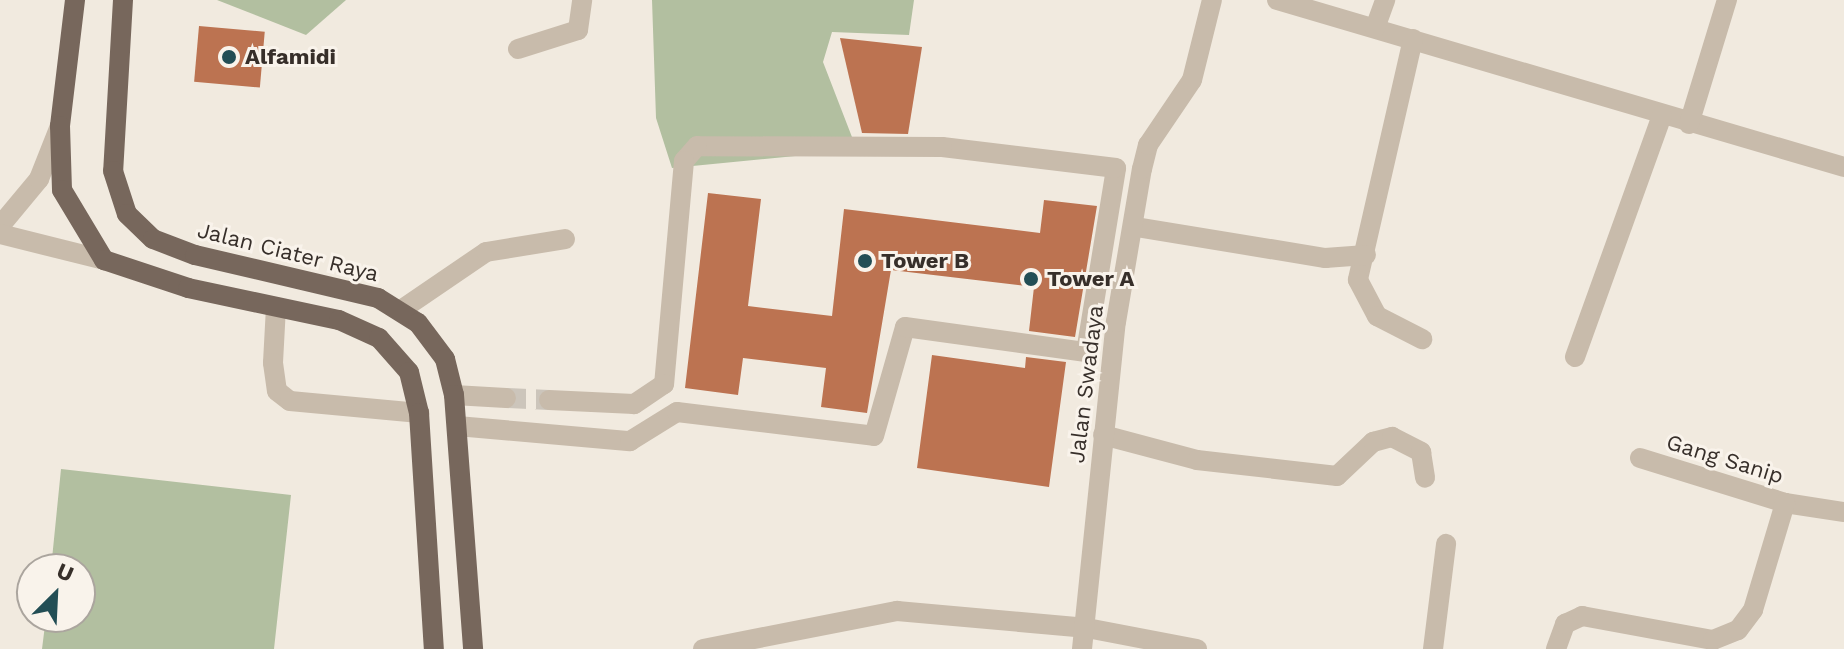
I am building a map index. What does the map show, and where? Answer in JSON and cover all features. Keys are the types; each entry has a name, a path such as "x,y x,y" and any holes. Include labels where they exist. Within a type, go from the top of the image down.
{"main road":[{"path":"75,0 60,126 62,190 104,260 276,307 339,320 379,338 409,372 419,413 434,649"},
{"name":"Jalan Ciater Raya","path":"123,0 113,171 127,214 153,239 195,255 354,289 401,310 434,341 454,395 473,649"}],"street":[{"path":"518,49 578,30 582,0"},
{"name":"Jalan Swadaya","path":"1082,649 1087,628 1103,435 1148,145 1192,80 1212,0"},
{"path":"1277,0 1689,124 1844,167"},
{"path":"1375,28 1385,0"},
{"path":"1689,124 1727,0"},
{"path":"1413,39 1358,280 1366,304 1422,339"},
{"path":"1575,357 1662,116"},
{"path":"0,226 39,179 60,126"},
{"path":"457,426 630,441 677,412 874,436 905,327 1086,352 1116,168 942,147 697,146 684,161 664,384 634,404 549,400"},
{"path":"1136,227 1325,258 1366,255"},
{"path":"0,234 104,260"},
{"path":"401,310 486,252 565,239"},
{"path":"276,307 273,363 277,391 290,401 419,413"},
{"path":"454,395 506,398"},
{"path":"1103,435 1197,460 1337,476 1373,442 1392,437 1421,452 1425,478"},
{"name":"Gang Sanip","path":"1640,458 1785,503 1844,512"},
{"path":"1556,649 1565,624 1582,616 1713,640 1738,630 1753,610 1785,503"},
{"path":"1433,649 1446,544"},
{"path":"703,649 897,611 1087,628 1197,649"}],"green space":[{"path":"217,0 346,0 306,35"},
{"path":"652,0 914,0 909,35 832,32 823,62 857,150 672,168 656,118"},
{"path":"61,469 291,495 274,649 42,649 44,633 96,633 96,553 53,553"}],"building":[{"name":"Alfamidi","path":"199,26 265,32 260,88 194,82"},
{"path":"840,38 922,47 908,134 862,133"},
{"name":"Tower B","path":"708,193 761,199 748,306 832,316 844,209 1040,233 1044,200 1097,206 1075,337 1029,331 1034,287 891,270 867,413 821,407 826,368 743,358 738,395 685,388"},
{"path":"932,355 1025,368 1026,357 1066,362 1049,487 917,468"}],"tunnel":[{"path":"506,398 549,400"}],"place":[{"name":"Alfamidi","path":"229,57"},
{"name":"Tower B","path":"865,261"},
{"name":"Tower A","path":"1031,279"}]}
